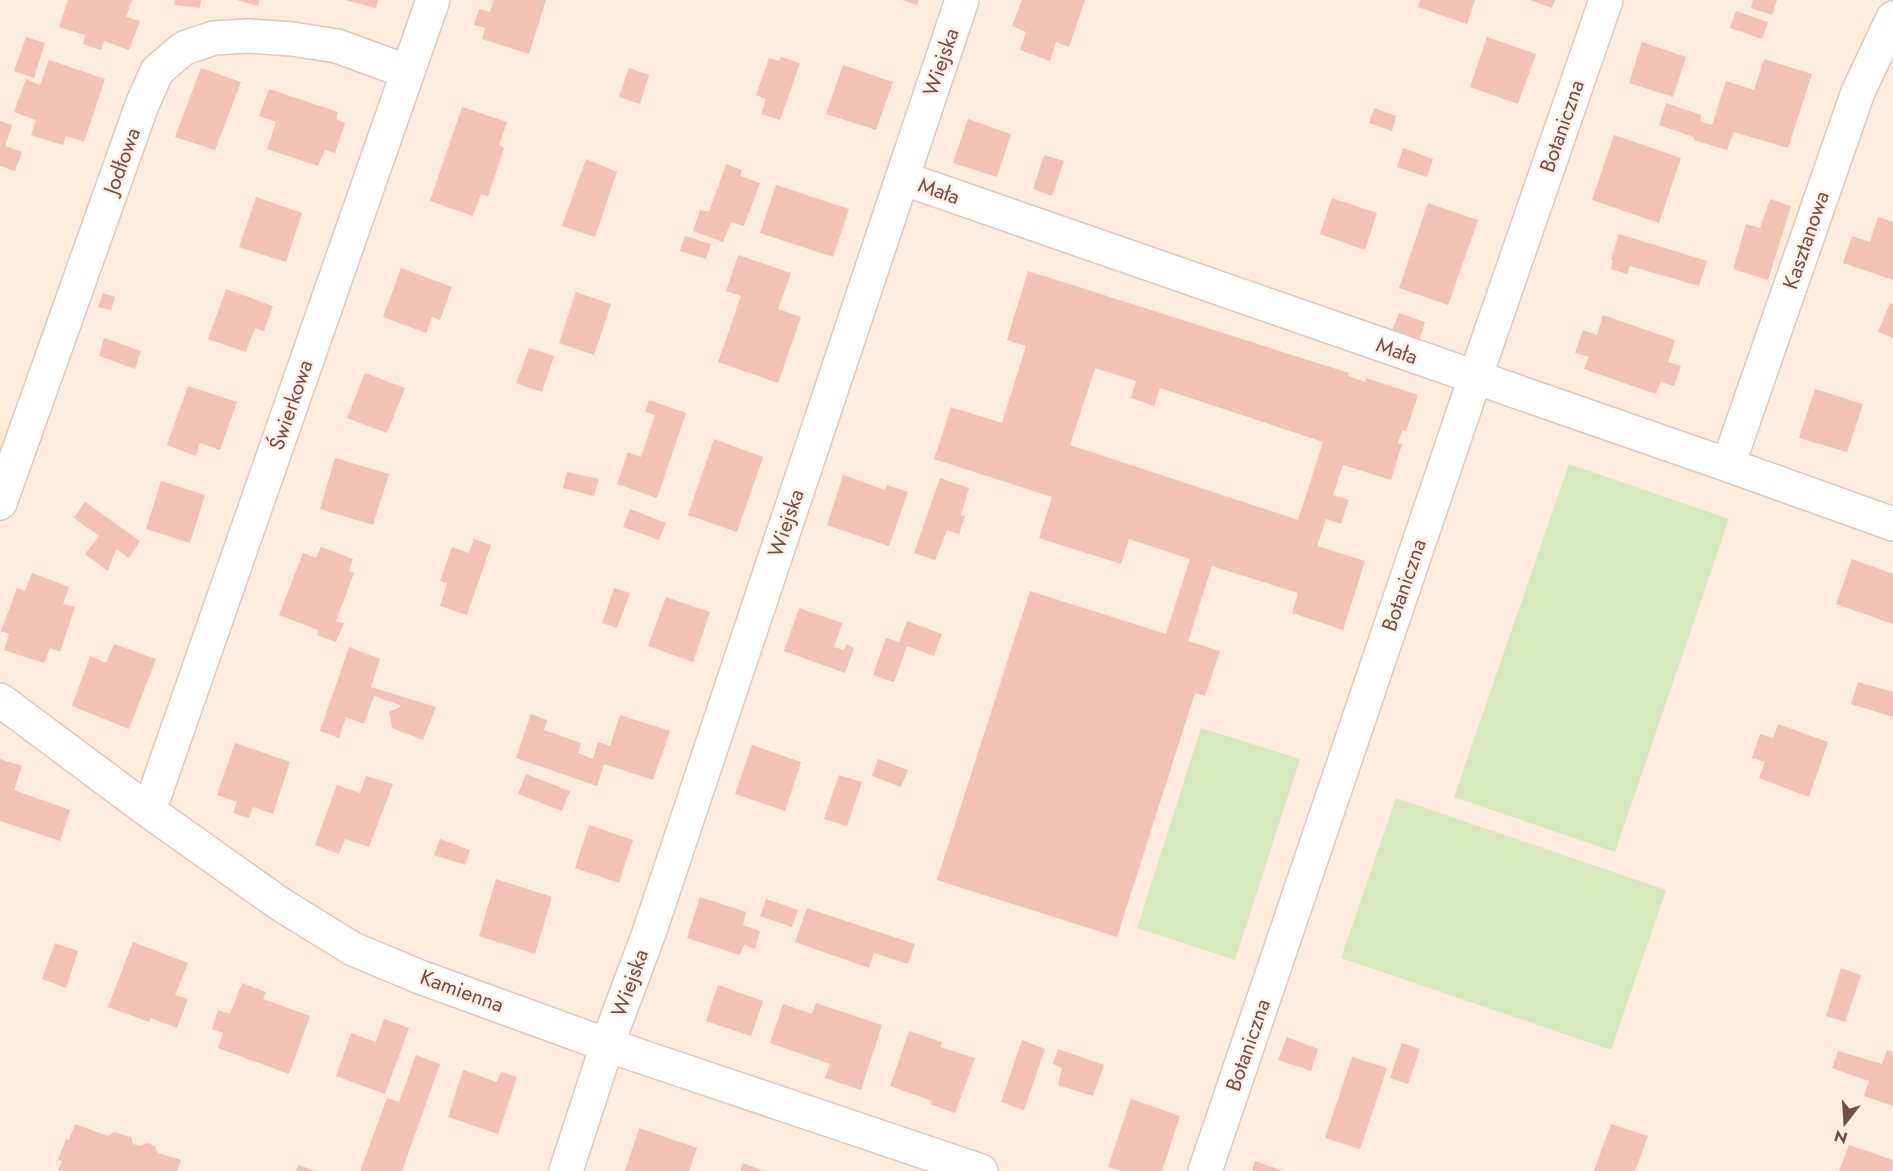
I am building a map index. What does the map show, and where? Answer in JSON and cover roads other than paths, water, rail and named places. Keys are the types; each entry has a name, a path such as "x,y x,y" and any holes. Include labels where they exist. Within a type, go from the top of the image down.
{"street":[{"name":"Świerkowa","path":"149,811 434,0"},
{"name":"Wiejska","path":"566,1171 962,0"},
{"name":"Botaniczna","path":"1205,1171 1606,0"},
{"name":"Kasztanowa","path":"1728,465 1858,92 1893,18"},
{"name":"Jodłowa","path":"0,503 141,105 157,71 184,48 214,38 248,36 292,39 338,46 408,72"},
{"name":"Mała","path":"902,178 1893,524"},
{"name":"Kamienna","path":"0,700 149,811 280,904 352,949 420,977 607,1045 981,1171"}]}
